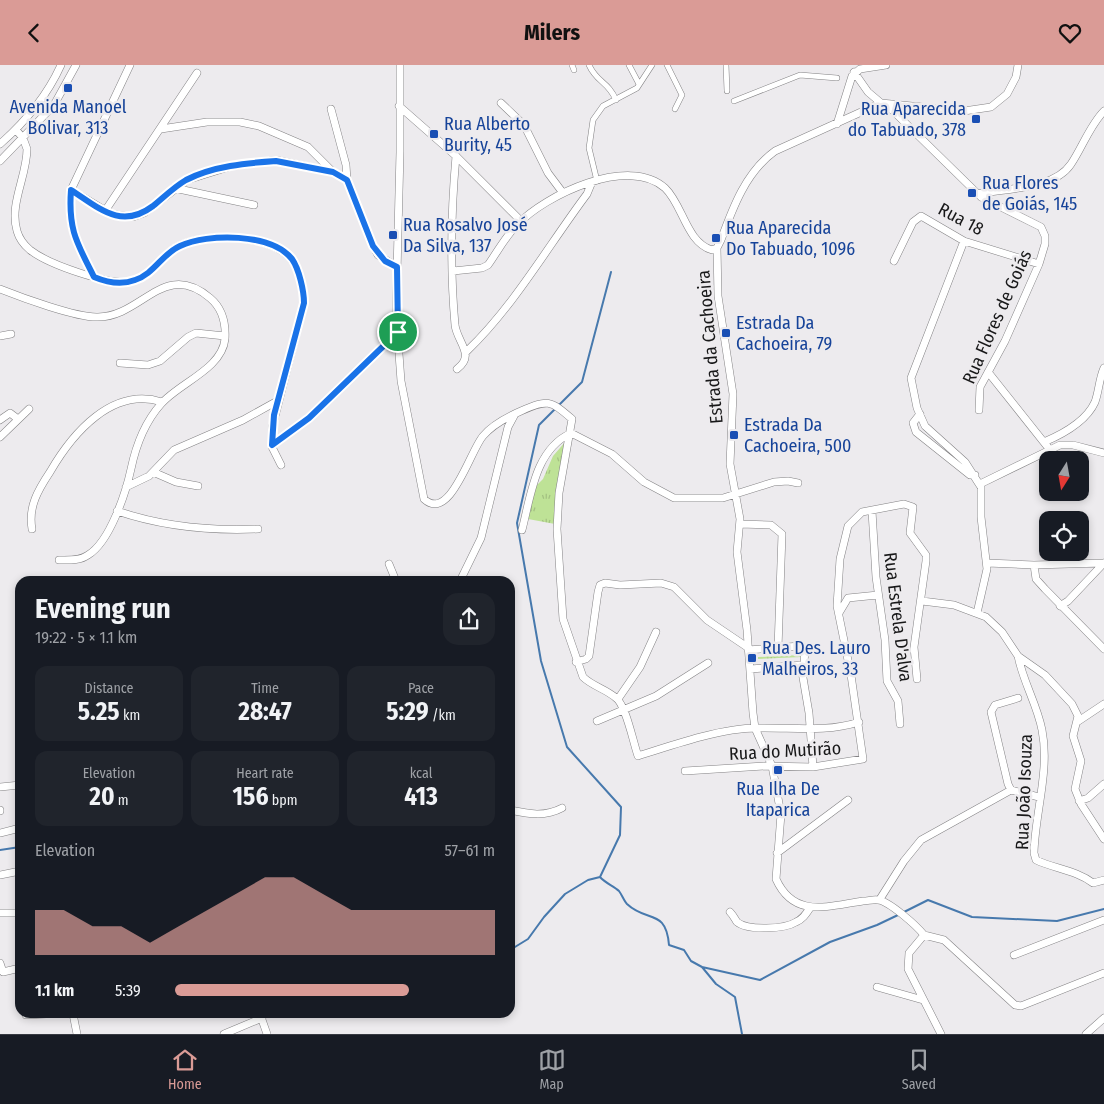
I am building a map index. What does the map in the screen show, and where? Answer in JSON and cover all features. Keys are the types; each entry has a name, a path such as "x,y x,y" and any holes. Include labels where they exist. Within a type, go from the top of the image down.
{"street":[{"path":"0,144 16,130 45,94 61,65"},
{"path":"0,161 54,105 76,65"},
{"path":"94,277 71,225 69,210 71,190 130,65"},
{"path":"400,65 398,332 401,381 422,495 427,502 436,505 446,499 482,437 500,421 543,402 554,406 572,419 557,510 563,619 576,662 586,680 618,699 625,710 629,732 638,756 674,744 755,727 810,730 833,729 858,722"},
{"path":"588,65 594,76 610,87 616,100"},
{"path":"629,65 639,84"},
{"path":"466,351 519,289 595,181 590,156 590,131 599,110 631,92 652,65"},
{"path":"666,65 682,95 674,109"},
{"path":"726,65 727,91"},
{"path":"837,124 848,81 854,72 860,69 886,65"},
{"path":"453,271 482,268 488,265 521,221 542,205 563,193 595,181 630,176 648,178 657,183 672,197 701,246 712,250 717,248 745,185 760,162 775,151 883,103 964,111 991,107 1007,95 1016,77 1018,65"},
{"name":"Rua Flores de Goiás","path":"854,72 868,92 883,103 976,194 994,206 1041,227 1045,236 1045,244 1039,264 980,387 979,410"},
{"path":"105,211 198,73"},
{"path":"734,101 800,75 837,77"},
{"path":"501,103 524,125 545,168 563,193"},
{"path":"399,106 456,156 521,221"},
{"path":"331,109 344,156 347,180 373,246 385,261 397,267"},
{"path":"976,194 1039,184 1064,172 1104,111"},
{"path":"161,129 217,121 253,124 308,147 333,172 347,180"},
{"path":"16,130 23,138 27,157 15,220 20,238 26,247 36,253 94,277 116,282 134,281 149,273 178,247 203,239 239,237 271,246 292,259 304,297 300,321 272,428 272,445 281,465"},
{"path":"456,156 452,227 455,327 466,351 465,361 457,369"},
{"path":"71,190 105,211 119,216 138,215 174,188 206,172 260,162 286,161 333,172"},
{"path":"174,188 254,205"},
{"name":"Rua 18","path":"894,261 913,222 918,216 925,217 964,241 1039,264"},
{"path":"964,241 949,285 912,371 912,392 920,414 930,431 965,462 980,484 981,522 987,563 977,613"},
{"name":"Estrada da Cachoeira","path":"717,248 718,296 732,394 730,464 740,523 739,562 755,727 772,766"},
{"path":"0,289 78,315 98,317 123,312 156,290 173,285 192,285 206,294 219,308 223,317 225,339 223,350 218,357 162,402 143,431 112,525 94,551 84,557 59,560"},
{"path":"272,445 309,418 398,332"},
{"path":"120,363 148,365 160,361 188,337 196,333 225,339"},
{"path":"0,336 11,334"},
{"path":"1042,439 1060,435 1084,418 1096,400 1104,368"},
{"path":"988,372 1050,450"},
{"path":"32,529 30,512 35,499 61,453 83,427 109,408 122,402 146,399 162,402"},
{"path":"126,487 143,480 174,450 243,420 279,400"},
{"path":"0,437 28,409"},
{"path":"0,420 10,413 18,419"},
{"path":"463,576 478,546 508,427 515,413"},
{"path":"920,414 913,423 916,433 970,475 975,475"},
{"path":"571,433 612,454 638,478 669,497 700,499 735,494 774,482 788,481 798,483"},
{"path":"522,530 542,459 552,445 571,433"},
{"path":"980,484 1060,445 1073,445 1104,453"},
{"path":"153,472 176,482 198,486"},
{"path":"872,511 911,505 910,533 926,555 922,601 914,647 917,679"},
{"path":"117,511 134,516 221,531 258,529"},
{"name":"Rua do Mutirão","path":"684,771 772,766 813,767 863,759 836,598 840,559 848,526 862,512 872,511"},
{"name":"Rua Estrela D'alva","path":"872,511 887,681 898,701 900,725"},
{"path":"740,523 775,526 782,533 778,648"},
{"path":"987,563 1034,565 1104,563"},
{"path":"1060,606 1068,601 1104,563"},
{"path":"389,564 394,576"},
{"path":"1034,565 1036,579 1060,606 1103,647"},
{"path":"576,662 589,656 600,585 605,583 620,585 661,583 674,587 707,620 747,648 800,646 805,648 805,663 801,667 750,669"},
{"path":"839,613 848,598 878,595"},
{"path":"922,601 954,605 977,613 991,621 1002,632 1018,656 1044,675 1067,698 1077,713 1074,736 1081,761 1075,789 1079,801 1104,839"},
{"path":"618,699 642,662 656,632"},
{"name":"Rua João Isouza","path":"1018,656 1022,675 1042,731 1044,761 1034,853 1036,860 1069,870 1093,883 1104,880"},
{"path":"597,721 625,710 674,686 708,663"},
{"path":"801,667 813,767"},
{"path":"1011,790 991,712 995,705 1018,699"},
{"path":"1077,722 1104,704"},
{"path":"772,766 782,814 776,879 780,888 792,901 810,908 880,899 896,910 924,935 944,940 1015,1005 1021,1006 1104,973"},
{"path":"1079,801 1088,798 1104,784"},
{"path":"0,787 15,786"},
{"path":"880,899 907,857 921,841 1011,790 1039,797"},
{"path":"777,853 848,800"},
{"path":"515,811 540,815 552,813 562,807"},
{"path":"0,833 15,829"},
{"path":"0,875 15,872"},
{"path":"730,912 738,923 768,928 788,926 806,915 810,908"},
{"path":"0,913 15,913"},
{"path":"1014,955 1104,920"},
{"path":"924,935 912,948 908,963 910,975 939,1033"},
{"path":"0,963 3,972 15,969"},
{"path":"877,987 923,1000"},
{"path":"74,1018 77,1034"},
{"path":"224,1034 257,1018"},
{"path":"262,1018 268,1034"},
{"path":"1086,1034 1104,1018"}],"green space":[{"path":"566,441 554,511 555,524 528,519 535,487 543,479 553,456"},
{"path":"801,655 801,657 757,659 758,657"}],"waterway":[{"path":"600,877 620,835 621,807 567,747 541,661 517,523 539,425 582,382 611,272"},
{"path":"0,850 15,848"},
{"path":"515,947 528,939 544,917 565,894 588,880 600,877 619,891 626,903 634,910 660,921 667,933 669,945 684,950 691,961 702,967 716,984 735,997 742,1034"},
{"path":"902,913 928,900 972,917 1057,921 1104,909"},
{"path":"702,967 760,980 830,942 877,925 898,915"}],"place":[{"name":"Avenida Manoel Bolivar, 313","path":"68,88"},
{"name":"Rua Aparecida do Tabuado, 378","path":"976,119"},
{"name":"Rua Alberto Burity, 45","path":"434,134"},
{"name":"Rua Flores de Goiás, 145","path":"972,193"},
{"name":"Rua Rosalvo José Da Silva, 137","path":"393,235"},
{"name":"Rua Aparecida Do Tabuado, 1096","path":"716,238"},
{"name":"Estrada Da Cachoeira, 79","path":"726,333"},
{"name":"Estrada Da Cachoeira, 500","path":"734,435"},
{"name":"Rua Des. Lauro Malheiros, 33","path":"752,658"},
{"name":"Rua Ilha De Itaparica","path":"778,770"}],"route":[{"path":"286,161 333,172 347,180 378,255 397,267 396,313 398,332 309,418 291,433 272,445 271,435 274,415 304,303 303,291 292,259 278,249 254,240 239,237 203,239 190,242 168,253 149,273 134,281 116,282 102,280 94,277 79,247 71,225 69,210 71,190 99,209 119,216 133,217 144,213 174,188 206,172 248,163 286,161"}]}
